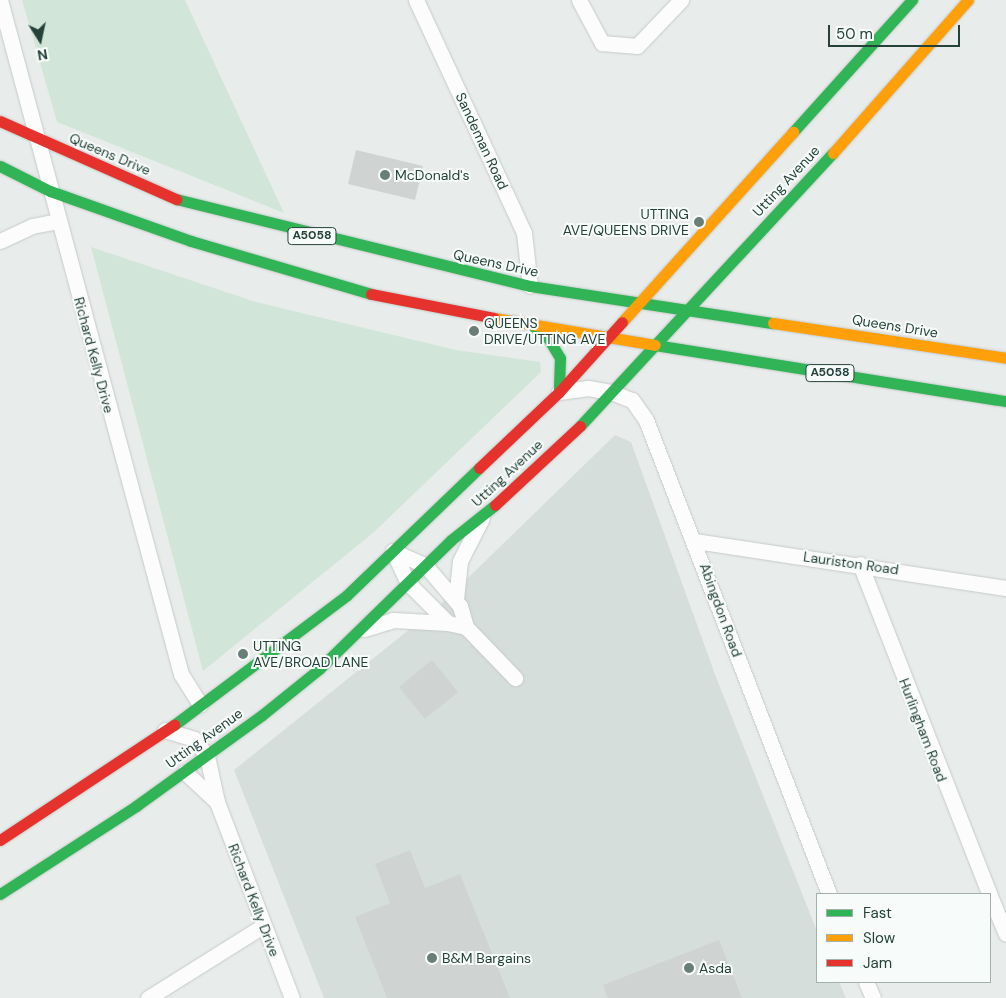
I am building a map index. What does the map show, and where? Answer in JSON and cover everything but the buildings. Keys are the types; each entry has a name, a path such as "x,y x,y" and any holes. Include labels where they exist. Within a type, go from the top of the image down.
{"main road":[{"name":"Utting Avenue","path":"0,840 82,790 288,643 393,550 559,392 610,338 638,301 792,138 912,0"},
{"name":"Utting Avenue","path":"0,894 185,772 319,669 425,565 483,517 611,392 916,63 968,0"},
{"name":"Queens Drive","path":"0,121 36,139 186,204 530,286 688,308 1006,358"},
{"name":"A5058","path":"0,166 50,191 191,241 368,294 533,326 1006,401"},
{"path":"533,326 548,338 560,358 559,392"}],"street":[{"name":"Richard Kelly Drive","path":"0,0 181,674 200,706"},
{"name":"Sandeman Road","path":"416,0 524,233 530,286"},
{"path":"579,0 602,43 637,46 681,0"},
{"path":"0,241 32,226 58,221"},
{"name":"Abingdon Road","path":"559,392 588,388 611,392 632,400 646,420 695,541 829,893"},
{"path":"456,600 460,561 483,517"},
{"name":"Lauriston Road","path":"695,541 860,564 1006,588"},
{"path":"393,550 425,565 456,600 466,627 515,678"},
{"path":"393,550 408,582 448,623"},
{"name":"Hurlingham Road","path":"860,564 988,893"},
{"path":"355,633 393,620 448,623 466,627"},
{"path":"165,730 194,739 207,756"},
{"name":"Richard Kelly Drive","path":"207,756 217,802 262,926 292,998"},
{"name":"Richard Kelly Drive","path":"185,772 217,802"},
{"name":"Hurlingham Road","path":"991,900 1006,934"},
{"path":"148,998 262,926"},
{"path":"866,983 873,998"}],"shaded area":[{"path":"615,435 631,442 716,677 816,928 816,983 839,983 846,998 324,998 234,770 441,604"}],"green space":[{"path":"22,0 185,0 284,213 57,122"},
{"path":"91,247 256,302 456,350 540,362 541,372 373,533 203,671"}],"traffic: fast":[{"path":"793,132 912,0"},
{"path":"580,426 833,153"},
{"path":"0,166 50,191 191,241 371,294"},
{"path":"176,199 530,286 773,323"},
{"path":"533,326 548,338 560,358 559,392"},
{"path":"655,345 1006,401"},
{"path":"174,725 347,595 479,468"},
{"path":"0,894 136,806 262,715 319,669 451,540 495,505"}],"traffic: slow":[{"path":"833,153 968,0"},
{"path":"622,322 793,132"},
{"path":"494,318 655,345"},
{"path":"773,323 1006,358"}],"traffic: jam":[{"path":"0,121 176,199"},
{"path":"371,294 494,318"},
{"path":"479,468 559,392 622,322"},
{"path":"495,505 580,426"},
{"path":"0,840 174,725"}],"place":[{"name":"McDonald's","path":"385,175"},
{"name":"UTTING AVE/QUEENS DRIVE","path":"699,222"},
{"name":"QUEENS DRIVE/UTTING AVE","path":"474,331"},
{"name":"UTTING AVE/BROAD LANE","path":"243,654"},
{"name":"B&M Bargains","path":"432,958"},
{"name":"Asda","path":"689,968"}]}
